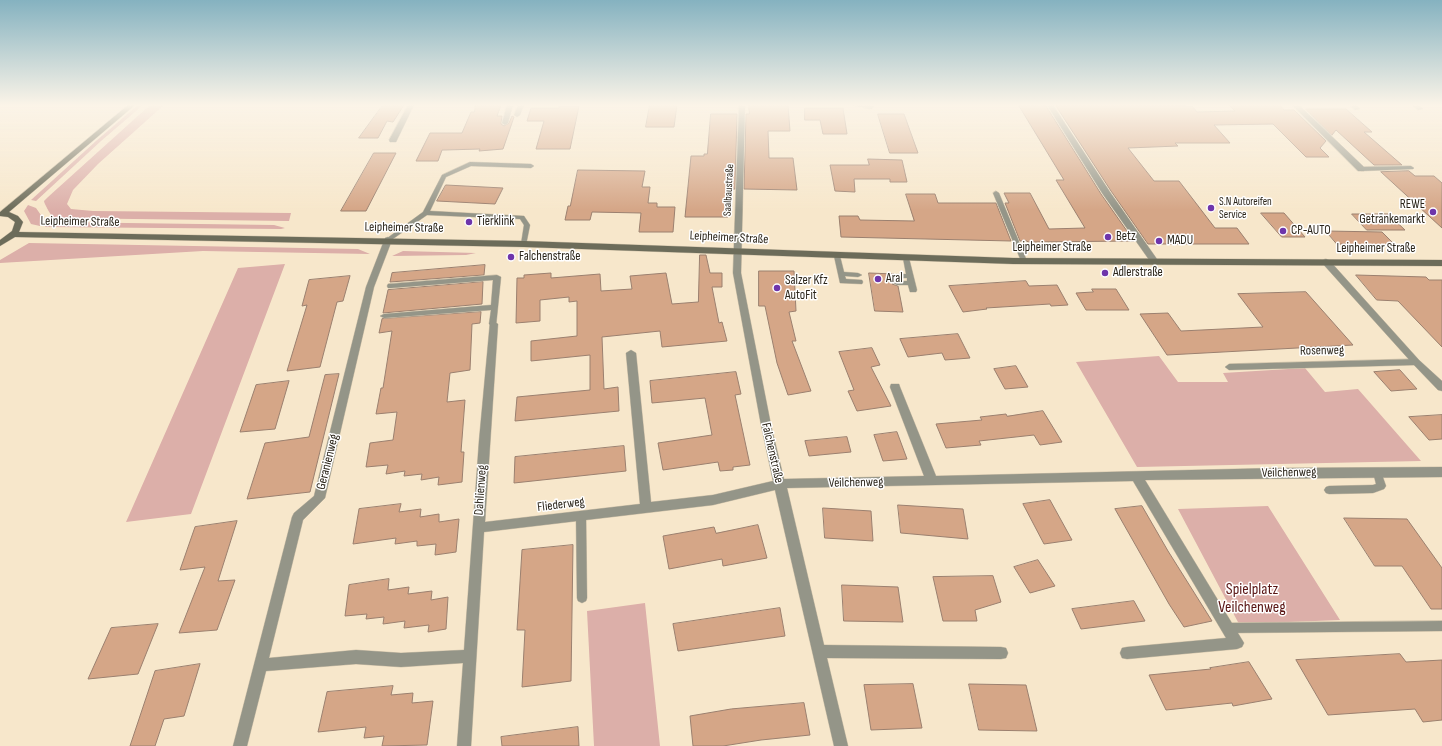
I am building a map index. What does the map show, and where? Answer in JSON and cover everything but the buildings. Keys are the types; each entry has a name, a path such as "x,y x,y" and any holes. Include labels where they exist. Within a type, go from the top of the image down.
{"main road":[{"path":"1,214 90,140"},
{"path":"0,243 14,234 18,228 19,222 17,218 1,214"},
{"name":"Leipheimer Straße","path":"14,234 388,240 1024,261 1442,263"}],"street":[{"name":"Saalbaustraße","path":"737,252 742,140"},
{"path":"1072,140 1106,193 1155,262"},
{"path":"1331,140 1361,169"},
{"name":"Geranienweg","path":"240,746 298,517 319,498 370,288 388,240"},
{"name":"Falchenstraße","path":"737,252 737,273 746,324 779,484 841,746"},
{"path":"1326,262 1416,362 1442,387"},
{"name":"Dahlienweg","path":"464,746 493,324"},
{"path":"631,353 646,508"},
{"path":"895,387 932,481"},
{"name":"Veilchenweg","path":"779,484 1442,472"},
{"path":"1127,653 1237,643 1137,477"},
{"name":"Fliederweg","path":"478,528 713,500 779,484"},
{"path":"819,652 1001,653"},
{"path":"260,665 356,657 401,660 469,656"}],"lane":[{"path":"388,240 426,213 444,176 470,164 531,166"},
{"path":"1361,169 1411,168"},
{"path":"996,193 1024,261"},
{"path":"426,213 522,217 527,225 524,244"},
{"path":"837,256 841,274 858,278"},
{"path":"897,279 912,283 906,258"},
{"path":"391,286 497,277 493,324"},
{"path":"384,316 494,307"},
{"name":"Rosenweg","path":"1229,367 1416,362"},
{"path":"1329,490 1373,490 1381,486 1376,472"},
{"path":"581,516 582,598"},
{"path":"1228,628 1442,626"}],"green space":[{"path":"102,140 36,201 31,200 96,141"},
{"path":"112,140 125,140 98,164 73,190 67,204 71,209 93,211 291,213 289,221 57,218 52,216 44,201"},
{"path":"28,205 36,208 43,218 40,226 31,224 24,211"},
{"path":"48,223 274,225 285,228 45,227"},
{"path":"29,243 358,249 370,254 203,251 0,263 0,260"},
{"path":"403,251 476,253 466,255 392,256"},
{"path":"285,264 191,514 126,522 238,268"},
{"path":"1159,356 1178,382 1228,382 1223,373 1305,368 1325,392 1358,389 1421,461 1137,467 1076,362"},
{"name":"Spielplatz Veilchenweg","path":"1268,506 1340,620 1239,624 1178,509"},
{"path":"645,603 660,746 594,746 587,611"}],"place":[{"name":"S.N Autoreifen Service","path":"1211,208"},
{"name":"REWE Getränkemarkt","path":"1433,212"},
{"name":"Tierklink","path":"469,222"},
{"name":"CP-AUTO","path":"1283,231"},
{"name":"Betz","path":"1108,237"},
{"name":"MADU","path":"1159,241"},
{"name":"Falchenstraße","path":"511,257"},
{"name":"Adlerstraße","path":"1105,273"},
{"name":"Aral","path":"878,279"},
{"name":"Salzer Kfz AutoFit","path":"777,288"}]}
